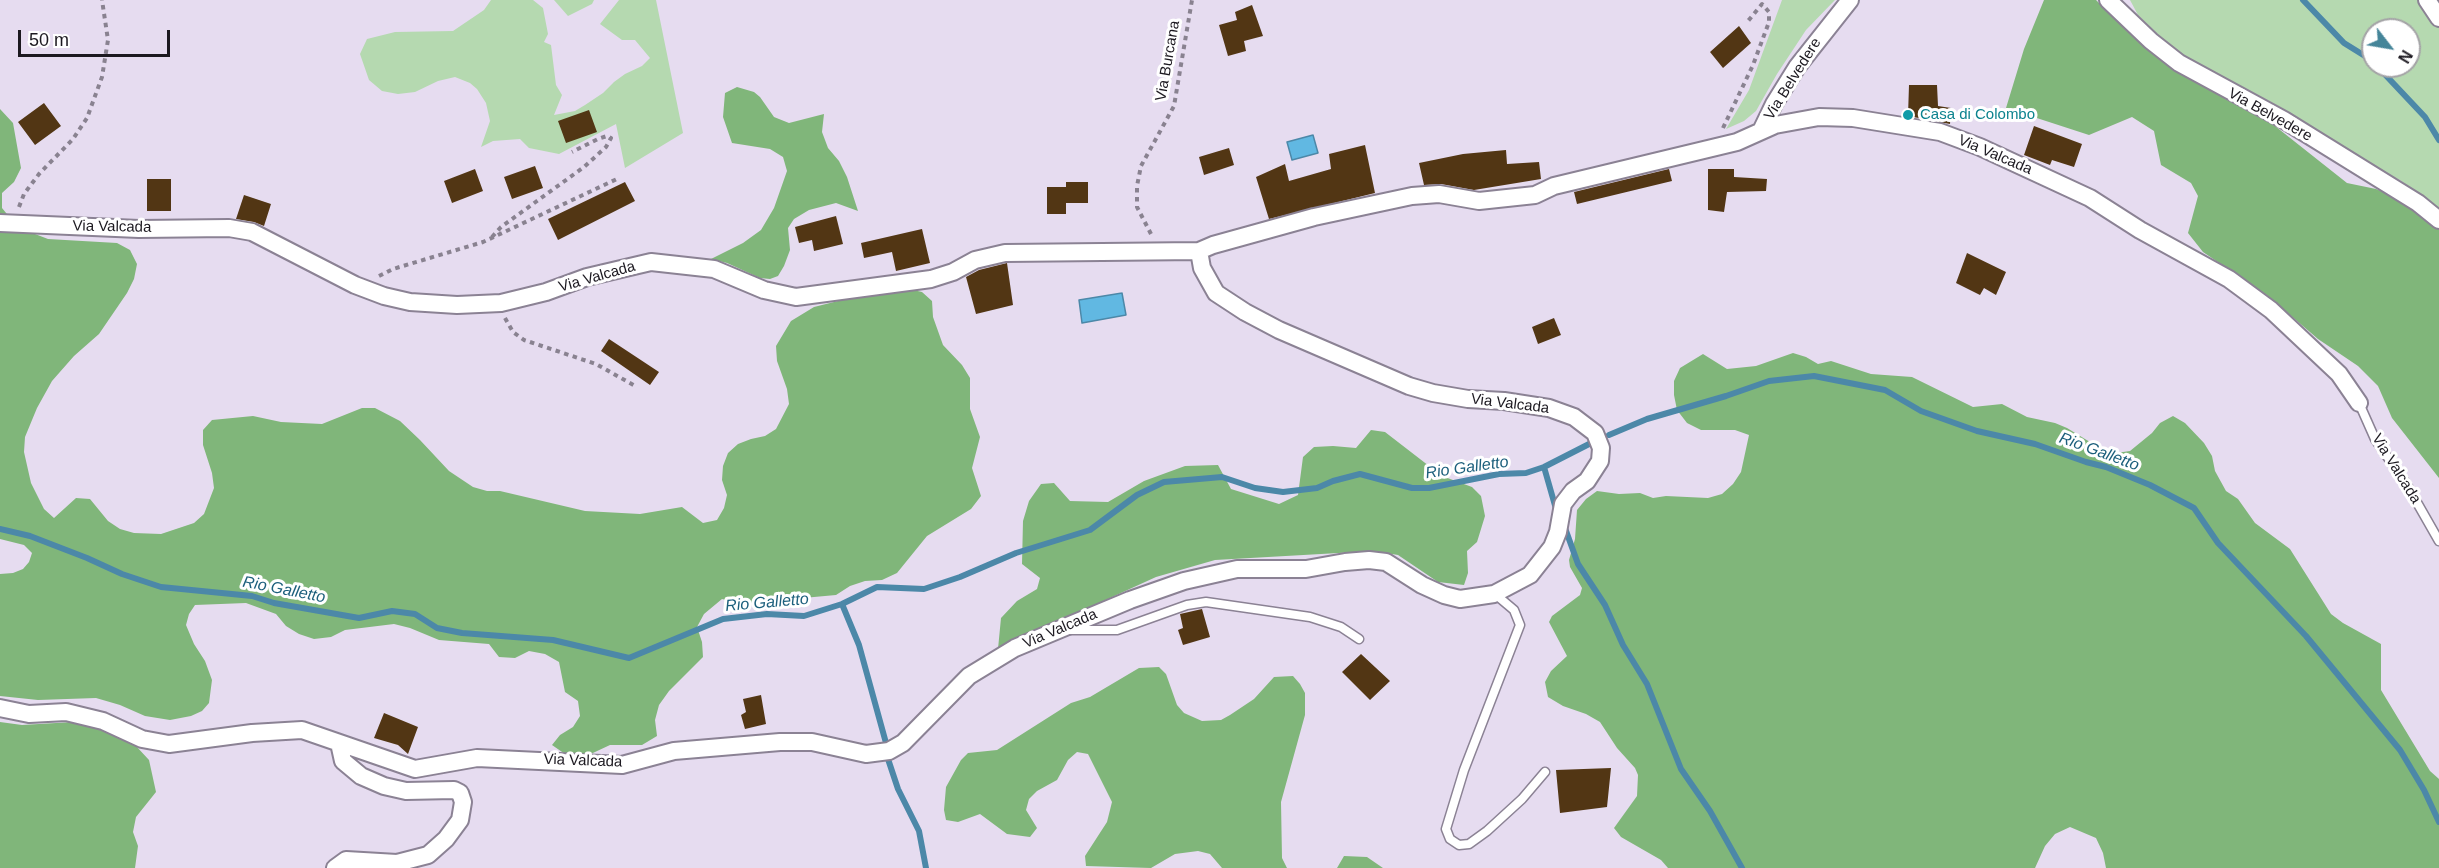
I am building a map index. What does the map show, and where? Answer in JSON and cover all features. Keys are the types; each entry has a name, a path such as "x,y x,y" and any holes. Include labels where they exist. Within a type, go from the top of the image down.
{"street":[{"name":"Via Belvedere","path":"1761,131 1774,104 1797,67 1850,0"},
{"name":"Via Belvedere","path":"2108,0 2151,41 2179,63 2284,120 2418,203 2439,220"},
{"path":"2427,0 2439,18"},
{"name":"Via Valcada","path":"7,222 128,228 229,228 252,232 371,291 384,296 422,303 457,305 501,303 651,262 714,269 764,290 796,297 931,279 953,272 975,260 1005,254 1199,251 1213,245 1350,208 1429,193 1479,201 1535,195 1554,186 1737,142 1774,125 1819,117 1871,121 1940,132 1961,139 2090,198 2140,230 2229,279 2254,297 2339,374 2359,403"},
{"name":"Via Valcada","path":"0,708 29,714 66,712 103,721 142,739 169,744 252,733 302,730 415,769 477,758 622,765 674,751 780,742 812,742 866,754 889,751 903,743 969,676 1016,648 1184,581 1237,569 1306,569 1369,560 1386,562 1444,595 1460,599 1494,594 1530,575 1548,553 1558,532 1563,504 1587,481 1600,461 1601,448 1595,433 1574,417 1549,408 1504,401 1468,399 1409,386 1279,330 1216,293 1203,268 1199,251"},
{"path":"335,868 346,860 397,863 428,855 446,839 460,820 464,802 460,793 454,790 406,791 384,786 361,776 343,761 339,743"}],"lane":[{"name":"Via Valcada","path":"2359,403 2375,439 2407,485 2439,542"},
{"path":"1494,594 1514,610 1520,625 1464,770 1446,829 1450,839 1458,845 1469,844 1522,799 1545,772"},
{"path":"1057,630 1117,630 1187,605 1206,602 1310,617 1341,627 1359,639"}],"path":[{"path":"7,222 39,174 73,139 87,118 102,77 108,40 102,0"},
{"name":"Via Burcana","path":"1167,253 1143,222 1137,207 1137,186 1141,166 1174,106 1191,0"},
{"path":"1710,149 1746,82 1769,22 1769,12 1762,4 1748,21"},
{"path":"491,238 501,227 584,166 606,147 611,138 607,136 598,139 572,152"},
{"path":"371,291 377,277 393,269 491,238 619,178"},
{"path":"501,303 505,318 513,332 524,340 596,364 637,387"}],"green space":[{"path":"491,0 533,0 543,8 548,34 544,42 551,45 556,85 562,95 554,115 575,111 603,93 625,74 642,66 650,58 635,40 622,40 600,24 619,0 656,0 683,133 625,168 616,124 559,154 529,148 520,139 493,141 481,147 490,121 486,103 470,83 455,77 438,81 415,92 398,94 382,91 369,80 360,54 367,39 395,32 453,31 484,10"},
{"path":"554,0 594,0 592,4 568,16"},
{"path":"1782,0 1835,0 1806,30 1756,111 1744,121 1726,129 1749,90"},
{"path":"2044,0 2096,0 2134,38 2227,100 2275,126 2347,183 2376,189 2404,201 2439,228 2439,478 2392,418 2378,386 2358,366 2318,339 2268,296 2203,252 2188,233 2198,196 2191,183 2161,165 2154,131 2132,117 2089,135 2006,108 2024,49"},
{"path":"2130,0 2420,0 2439,27 2439,210 2400,180 2323,141 2280,107 2174,50 2138,15"},
{"path":"737,87 754,92 774,117 789,123 824,114 822,132 828,148 839,161 847,177 858,211 836,203 809,210 794,219 788,228 790,250 784,266 778,276 770,279 760,278 727,263 711,259 743,243 761,230 774,208 787,171 783,157 770,149 732,143 723,117 725,93"},
{"path":"0,109 13,123 21,168 14,182 2,193 2,208 11,219 48,239 117,243 130,250 137,264 134,279 127,293 99,334 74,356 52,381 25,437 24,452 31,483 44,509 54,518 76,498 90,499 108,521 120,529 134,533 161,534 194,523 204,514 214,488 203,445 203,430 212,420 253,416 281,422 322,424 362,408 375,408 400,421 449,471 473,487 585,511 640,514 682,507 703,523 717,520 724,508 727,495 722,480 723,466 728,453 738,444 765,436 776,429 789,404 787,389 777,361 776,346 791,321 814,307 854,297 868,297 909,289 922,292 932,301 933,317 943,345 962,365 970,378 970,409 980,437 972,468 981,496 971,509 927,536 897,573 882,580 865,581 850,586 836,595 787,602 738,603 722,599 704,614 697,627 702,642 703,657 669,691 659,705 655,720 657,736 642,745 610,745 580,759 565,754 552,745 560,735 573,727 580,716 578,701 565,692 559,662 545,654 529,651 515,658 499,657 489,644 439,640 394,624 345,630 331,637 314,639 286,626 276,614 246,603 195,605 189,614 186,625 212,680 209,703 202,711 191,716 170,720 145,716 96,698 38,700 0,696 0,574 23,569 32,553 24,545 0,539"},
{"path":"1793,353 1818,364 1831,361 1871,374 1912,377 1973,407 2002,404 2027,417 2067,428 2103,450 2116,453 2130,451 2152,433 2160,423 2173,416 2185,423 2204,443 2212,456 2215,471 2226,491 2238,499 2255,523 2290,549 2331,614 2381,644 2381,690 2430,771 2439,779 2439,868 2106,868 2103,853 2096,838 2070,827 2055,834 2045,846 2035,868 1668,868 1661,860 1621,837 1614,828 1637,796 1638,775 1635,768 1617,748 1600,722 1548,697 1545,682 1551,671 1567,656 1549,622 1552,616 1580,595 1582,588 1570,567 1569,560 1575,539 1577,510 1597,491 1619,494 1640,493 1653,498 1666,496 1708,498 1722,494 1741,472 1749,435 1735,430 1701,430 1687,423 1677,410 1674,395 1674,381 1680,368 1703,354 1727,369 1756,366"},
{"path":"1371,430 1385,432 1442,476 1472,487 1481,496 1485,516 1477,542 1467,551 1468,573 1464,585 1438,582 1398,555 1374,551 1215,560 1156,577 998,649 1001,618 1017,601 1037,589 1040,578 1022,564 1023,521 1029,501 1041,484 1054,483 1070,501 1108,502 1144,481 1185,466 1218,465 1231,489 1279,504 1298,495 1303,457 1314,447 1356,448"},
{"path":"1159,667 1166,674 1177,705 1184,713 1202,721 1221,720 1230,715 1254,699 1274,677 1293,676 1300,684 1305,693 1305,715 1281,802 1282,858 1287,868 1222,868 1210,854 1198,851 1175,854 1151,868 1086,866 1085,856 1107,822 1112,802 1088,754 1077,752 1068,760 1057,780 1037,791 1029,799 1026,810 1037,828 1030,837 1007,834 980,814 958,822 946,820 944,810 946,787 961,760 968,753 997,750 1071,703 1090,697 1139,668"},
{"path":"0,722 22,725 73,722 107,728 136,746 149,760 156,792 136,817 133,832 138,846 135,868 0,868"},
{"path":"1344,856 1367,857 1383,868 1337,868"}],"water":[{"path":"1313,135 1318,153 1292,160 1287,142"},
{"path":"1122,293 1126,315 1082,323 1079,300"}],"building":[{"path":"1252,5 1263,36 1244,41 1246,51 1228,56 1219,25 1237,20 1235,12"},
{"path":"1739,26 1751,43 1723,68 1710,52"},
{"name":"Casa di Colombo","path":"1909,85 1937,85 1938,106 1951,108 1950,124 1908,116"},
{"path":"44,103 61,126 35,145 18,122"},
{"path":"589,110 597,132 566,143 558,121"},
{"path":"2034,126 2082,144 2074,167 2052,160 2050,165 2024,155"},
{"path":"1365,145 1375,193 1269,219 1256,177 1285,164 1289,181 1331,169 1329,154"},
{"path":"1229,148 1234,165 1204,175 1199,157"},
{"path":"1506,150 1507,164 1539,162 1541,179 1474,190 1441,184 1424,185 1419,163 1463,154"},
{"path":"535,166 543,188 512,199 504,177"},
{"path":"475,169 483,191 452,203 444,181"},
{"path":"1669,169 1672,181 1577,204 1574,192"},
{"path":"1708,169 1734,169 1734,177 1767,179 1766,191 1727,192 1724,212 1708,210"},
{"path":"147,179 171,179 171,211 147,211"},
{"path":"625,182 635,201 558,240 548,219"},
{"path":"1066,182 1088,182 1088,203 1066,203 1066,214 1047,214 1047,187 1066,187"},
{"path":"244,195 271,204 264,226 236,219"},
{"path":"836,216 843,244 814,251 812,240 799,243 795,227"},
{"path":"922,229 930,263 896,271 892,252 864,258 861,243"},
{"path":"1967,253 2006,272 1996,295 1984,288 1980,295 1956,283"},
{"path":"1007,263 1013,305 976,314 966,277 979,270"},
{"path":"1554,318 1561,335 1538,344 1532,327"},
{"path":"609,339 659,372 650,385 601,351"},
{"path":"1202,609 1210,637 1183,645 1178,630 1183,628 1180,614"},
{"path":"1361,654 1390,681 1370,700 1342,672"},
{"path":"761,695 766,724 745,729 741,715 746,712 743,699"},
{"path":"384,713 418,727 408,754 398,745 374,738"},
{"path":"1611,768 1607,807 1560,813 1556,770"}],"waterway":[{"path":"2303,0 2344,43 2361,54"},
{"path":"2388,78 2425,117 2439,140"},
{"name":"Rio Galletto","path":"1609,435 1647,419 1769,381 1814,376 1885,390 1921,411 1977,431 2035,444 2106,467 2150,485 2194,508 2218,543 2306,636 2400,750 2424,790 2439,822"},
{"name":"Rio Galletto","path":"0,529 30,536 122,574 161,587 252,596 274,603 359,618 392,611 415,614 437,628 462,633 553,640 629,658 723,619 767,614 804,616 842,604 877,587 924,589 960,577 1016,553 1090,530 1137,495 1164,482 1222,477 1255,488 1283,492 1317,488 1360,474 1412,488 1429,488 1499,474 1526,473 1544,467 1593,442"},
{"path":"1544,467 1556,509"},
{"path":"1565,528 1578,564 1605,605 1623,645 1647,684 1681,769 1710,811 1742,868"},
{"path":"842,604 859,645 886,743"},
{"path":"888,759 898,789 919,831 926,868"}],"place":[{"name":"Casa di Colombo","path":"1908,115"}]}
